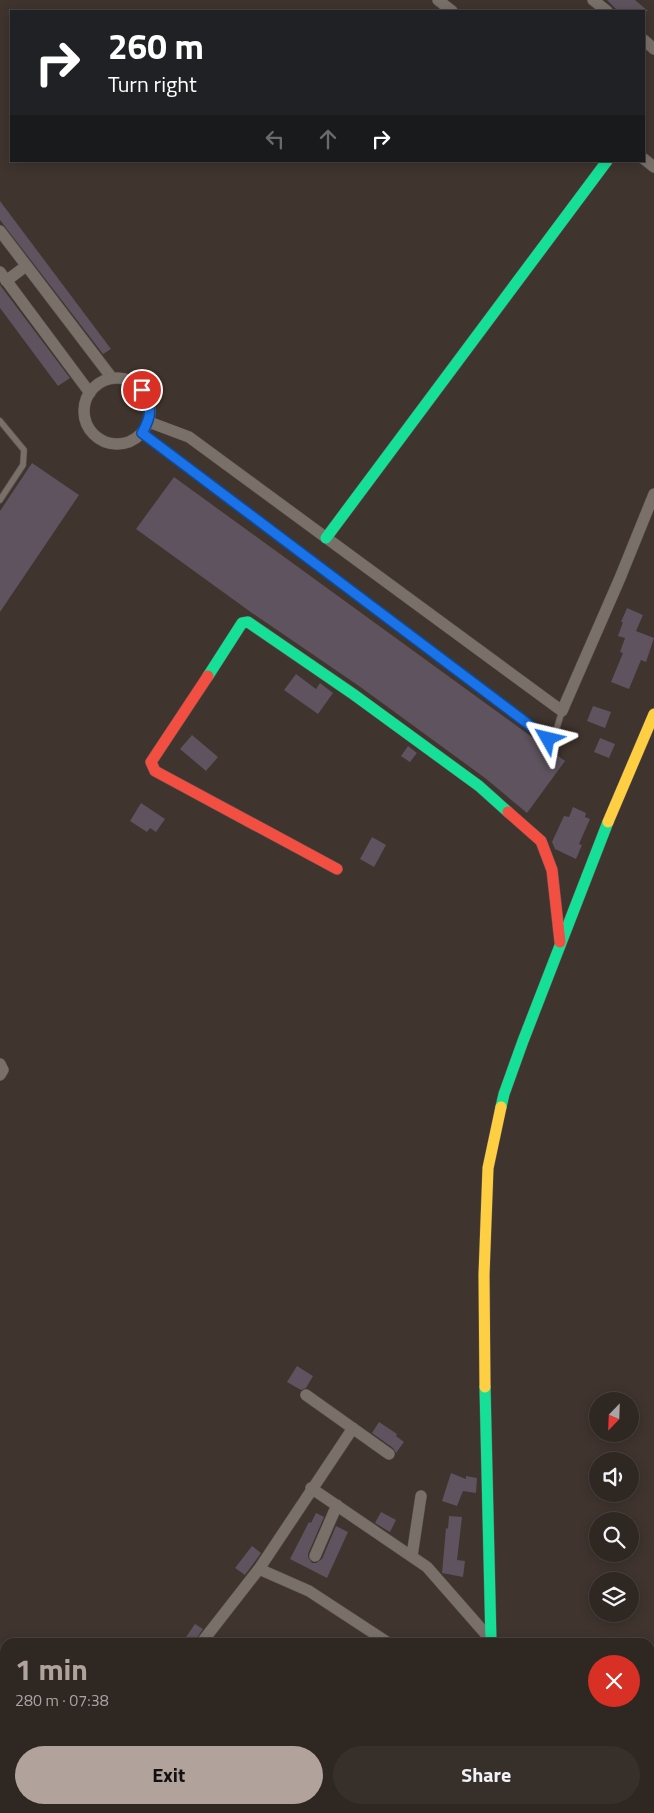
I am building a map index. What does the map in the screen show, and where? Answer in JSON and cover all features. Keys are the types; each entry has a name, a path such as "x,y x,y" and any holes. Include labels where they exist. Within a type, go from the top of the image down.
{"street":[{"path":"438,0 451,10"},
{"path":"593,0 606,10"},
{"path":"326,538 606,162"},
{"path":"0,231 112,378"},
{"path":"26,266 3,277 90,393"},
{"path":"112,378 128,380 142,390 150,405 148,422 142,433 127,442 109,443 93,434 84,419 85,401 90,393 95,386 112,378"},
{"path":"148,422 189,437 562,711 654,494"},
{"path":"337,869 155,771 152,766 151,762 242,623 248,622 254,625 353,694 479,786 541,841 552,870 560,947"},
{"path":"491,1638 484,1275 488,1168 504,1094 601,839 654,714"},
{"path":"0,1064 3,1070 0,1075"},
{"path":"306,1395 389,1454"},
{"path":"205,1638 260,1569 311,1488 353,1428"},
{"path":"311,1488 434,1573 488,1638"},
{"path":"412,1556 422,1496"},
{"path":"315,1556 337,1505"},
{"path":"260,1569 309,1591 382,1638"}],"lane":[{"path":"0,421 24,450 23,465 0,500"},
{"path":"142,433 548,739 556,734 562,711"}],"building":[{"path":"607,0 635,0 648,11 645,10 617,10"},
{"path":"0,201 111,349 103,354 0,220"},
{"path":"0,285 70,378 58,386 0,308"},
{"path":"32,463 79,495 0,612 0,511"},
{"path":"174,477 565,761 527,813 485,778 359,686 252,613 136,529"},
{"path":"627,608 643,615 636,631 654,638 646,662 641,660 629,689 611,682 623,653 620,652 625,638 618,636"},
{"path":"296,674 316,689 320,683 333,693 318,714 284,690"},
{"path":"593,706 611,712 605,728 587,721"},
{"path":"192,735 218,757 206,771 180,749"},
{"path":"600,738 615,744 609,758 594,752"},
{"path":"408,746 417,753 410,762 401,756"},
{"path":"141,803 165,819 156,832 150,828 147,832 130,821"},
{"path":"573,807 586,813 585,817 590,819 579,844 582,845 576,859 555,849 552,842 564,816 569,817"},
{"path":"372,837 386,845 374,867 360,859"},
{"path":"297,1366 313,1376 306,1388 301,1390 287,1382"},
{"path":"379,1422 397,1434 396,1436 404,1442 396,1453 393,1448 372,1433"},
{"path":"451,1473 466,1479 466,1476 477,1478 476,1493 463,1491 457,1506 442,1501"},
{"path":"381,1512 396,1520 390,1532 375,1523"},
{"path":"316,1513 324,1517 308,1554 312,1563 322,1559 336,1526 348,1532 327,1578 290,1559 309,1522 311,1523"},
{"path":"449,1516 462,1517 457,1560 465,1561 463,1577 442,1573 446,1528 448,1529"},
{"path":"252,1546 261,1553 245,1575 235,1568"},
{"path":"195,1624 203,1629 197,1638 186,1637"}],"traffic: fast":[{"path":"326,538 606,162"},
{"path":"208,676 242,623 248,622 353,694 479,786 508,812"},
{"path":"501,1107 523,1041 608,822"},
{"path":"485,1387 491,1638"}],"traffic: slow":[{"path":"608,822 654,714"},
{"path":"485,1387 484,1275 488,1168 501,1107"}],"traffic: jam":[{"path":"208,676 151,762 155,771 337,869"},
{"path":"508,812 541,841 552,870 560,942"}],"route":[{"path":"142,390 150,405 148,422 142,433 183,462 548,739"}]}
